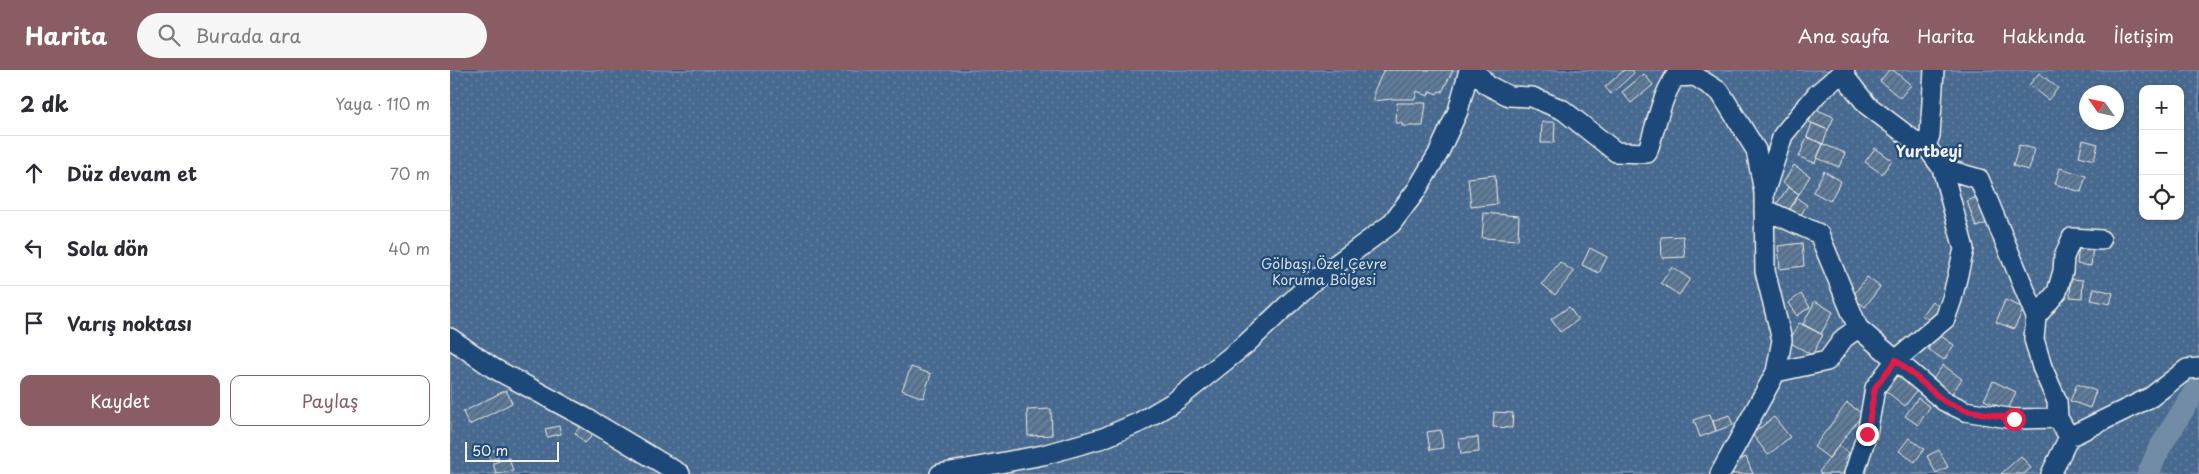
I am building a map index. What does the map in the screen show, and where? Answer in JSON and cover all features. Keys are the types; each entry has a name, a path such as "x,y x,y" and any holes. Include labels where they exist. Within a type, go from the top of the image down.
{"street":[{"path":"940,474 1043,455 1103,438 1140,422 1174,402 1246,344 1312,282 1391,224 1416,191 1438,154 1458,111 1469,70"},
{"path":"1475,70 1487,86 1509,96 1532,97 1563,110 1616,152 1647,153 1657,125 1665,92 1675,77 1695,76 1720,92 1756,150 1764,201 1765,271 1782,340 1776,372 1720,474"},
{"path":"1926,146 1930,135 1934,70"},
{"path":"1764,201 1783,135 1817,94 1843,72 1867,105 1920,145 1926,146 1942,168 1964,249 1952,298 1945,319 1896,360 1875,388 1867,434 1854,474"},
{"path":"1942,168 1979,179 2036,317 2034,339 2042,367 2057,401 2058,418 2069,437"},
{"path":"1764,201 1819,234 1858,328 1944,401 1965,410 2014,419 2058,418"},
{"path":"2036,317 2056,292 2063,270 2064,257 2072,238 2101,240"},
{"path":"1776,372 1827,361 1844,338 1858,328"},
{"path":"450,338 493,368 586,418 680,474"},
{"path":"2051,474 2069,437 2151,397 2188,369 2199,368"}],"green space":[{"name":"Gölbaşı Özel Çevre Koruma Bölgesi","path":"450,70 2199,70 2199,474 450,474"}],"building":[{"path":"1384,70 1453,70 1442,92 1439,91 1437,94 1430,91 1428,96 1417,91 1415,99 1374,101 1374,91"},
{"path":"1624,70 1632,70 1634,73 1611,94 1605,87"},
{"path":"1889,70 1893,70 1911,85 1900,98 1880,81"},
{"path":"2039,73 2058,88 2048,100 2029,85"},
{"path":"1644,74 1653,85 1631,103 1622,92"},
{"path":"1397,103 1426,103 1423,126 1402,126 1402,123 1396,123"},
{"path":"1815,109 1834,117 1828,130 1809,122"},
{"path":"1542,122 1555,122 1554,143 1541,143"},
{"path":"1812,123 1828,130 1823,144 1807,137"},
{"path":"1807,137 1823,144 1815,163 1799,157"},
{"path":"2083,140 2098,144 2094,160 2079,156"},
{"path":"1823,144 1845,153 1839,167 1817,158"},
{"path":"2019,145 2035,149 2029,170 2013,166"},
{"path":"1875,148 1892,160 1882,174 1865,162"},
{"path":"1794,165 1810,176 1799,194 1783,183"},
{"path":"2060,168 2086,176 2081,192 2055,184"},
{"path":"1824,171 1841,181 1830,201 1813,192"},
{"path":"1495,175 1497,204 1471,207 1468,178"},
{"path":"1788,187 1799,194 1788,212 1776,205"},
{"path":"1982,195 1992,221 1976,227 1967,201"},
{"path":"1797,198 1807,205 1798,219 1788,212"},
{"path":"1484,213 1519,216 1518,240 1482,238"},
{"path":"1683,236 1685,257 1662,258 1661,237"},
{"path":"1802,243 1804,266 1780,269 1778,246"},
{"path":"2079,244 2093,245 2091,266 2077,264"},
{"path":"1590,248 1607,257 1599,273 1582,265"},
{"path":"1560,262 1574,272 1555,295 1542,284"},
{"path":"1672,267 1690,279 1679,295 1661,283"},
{"path":"1867,277 1880,287 1865,307 1852,297"},
{"path":"2071,279 2083,280 2082,298 2070,297"},
{"path":"2094,288 2113,293 2110,304 2091,300"},
{"path":"1801,294 1810,307 1797,316 1788,303"},
{"path":"2005,300 2024,308 2014,329 1996,322"},
{"path":"1815,301 1833,312 1821,334 1803,324"},
{"path":"1932,301 1943,309 1933,323 1922,315"},
{"path":"1569,307 1578,320 1560,332 1551,319"},
{"path":"1799,323 1823,335 1812,355 1789,342"},
{"path":"1938,334 1954,345 1944,360 1928,349"},
{"path":"1897,364 1922,384 1905,406 1879,386"},
{"path":"1943,365 1962,379 1950,396 1931,382"},
{"path":"911,367 931,374 923,398 902,390"},
{"path":"1993,381 2016,392 2008,410 1984,400"},
{"path":"2077,384 2096,391 2090,408 2070,401"},
{"path":"506,390 512,403 469,425 463,412"},
{"path":"1918,398 1930,407 1918,425 1905,416"},
{"path":"1847,403 1863,414 1829,458 1814,447"},
{"path":"1051,409 1052,435 1028,436 1027,410"},
{"path":"1494,412 1513,413 1512,428 1493,427"},
{"path":"1710,414 1716,431 1700,437 1694,420"},
{"path":"1729,415 1733,425 1716,431 1713,421"},
{"path":"1774,417 1790,437 1768,455 1752,434"},
{"path":"583,424 594,434 585,443 575,433"},
{"path":"559,426 561,434 547,437 545,429"},
{"path":"1441,430 1443,448 1430,450 1427,432"},
{"path":"1478,437 1479,452 1461,454 1459,439"},
{"path":"1909,438 1924,449 1915,462 1899,451"},
{"path":"1839,445 1849,453 1844,461 1849,465 1842,474 1821,474 1819,472"},
{"path":"496,450 498,458 490,460 488,451"},
{"path":"1939,450 1948,467 1936,473 1927,456"},
{"path":"2021,456 2031,468 2024,474 2001,474"},
{"path":"1746,457 1753,474 1733,474 1729,463"},
{"path":"509,458 513,471 496,474 493,463"}],"waterway":[{"path":"2148,474 2159,449 2199,384"}],"district":[{"name":"Yurtbeyi","path":"1929,151"}],"route":[{"path":"1867,434 1875,388 1896,360 1944,401 1965,410 2014,419"}]}
